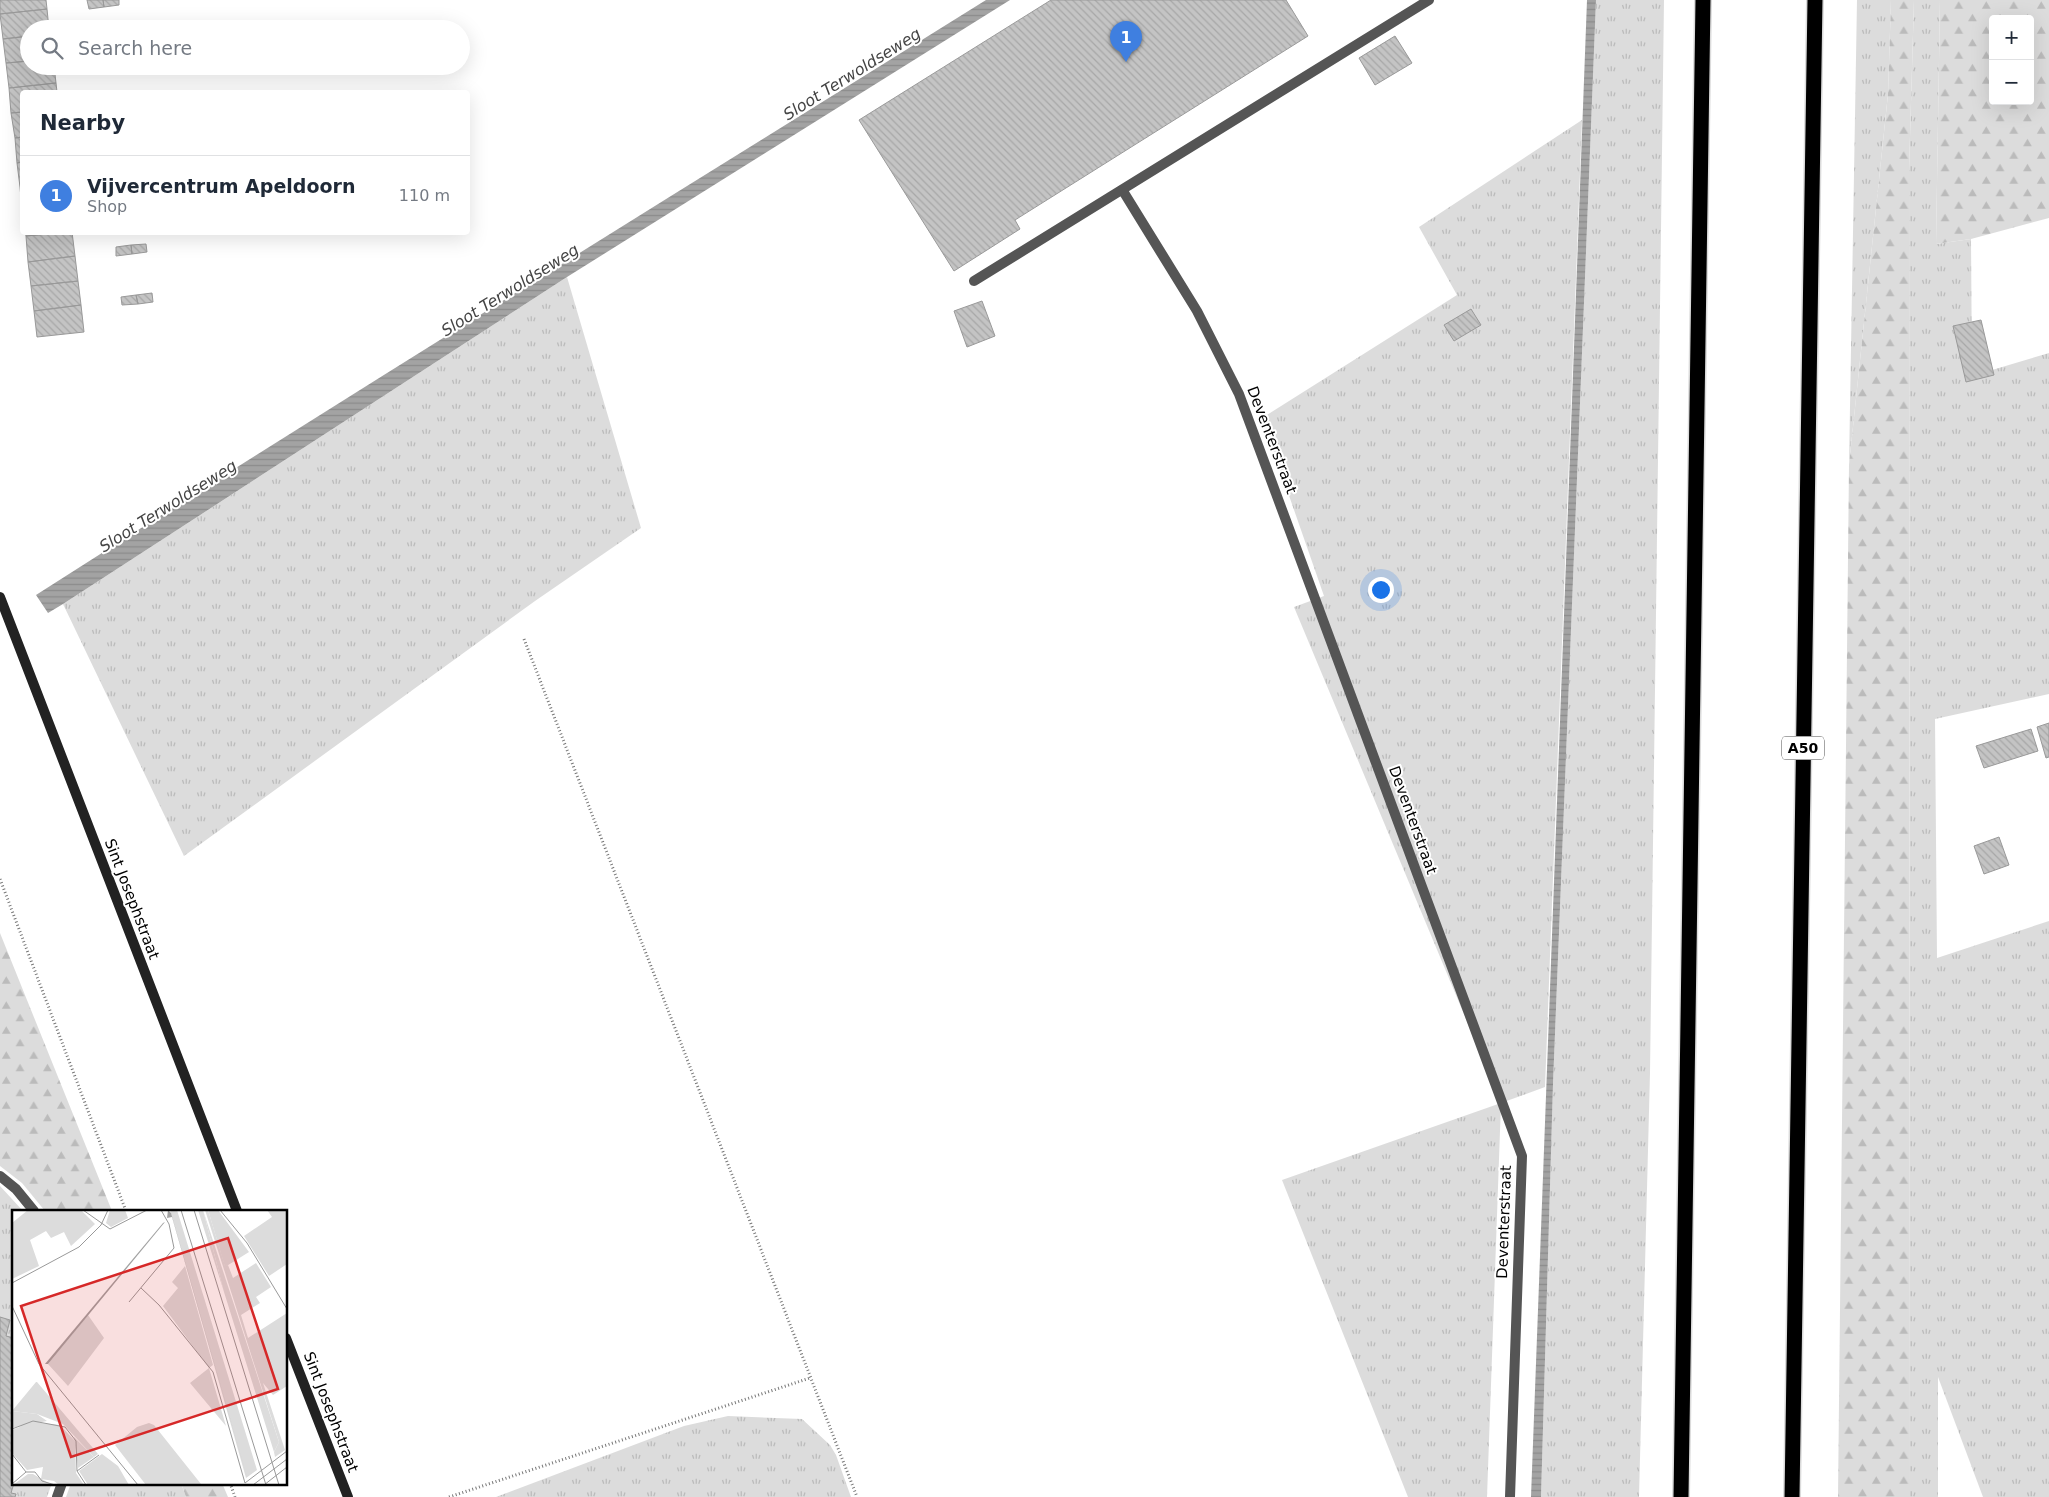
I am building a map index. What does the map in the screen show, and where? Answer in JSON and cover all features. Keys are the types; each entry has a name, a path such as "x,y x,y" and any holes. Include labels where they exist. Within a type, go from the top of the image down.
{"highway":[{"path":"1681,1497 1703,0"},
{"name":"A50","path":"1792,1497 1815,0"}],"street":[{"name":"Sint Josephstraat","path":"0,597 237,1210"},
{"name":"Sint Josephstraat","path":"288,1343 348,1497"}],"lane":[{"path":"974,281 1123,191 1429,0"},
{"name":"Deventerstraat","path":"1123,191 1198,311 1239,394 1522,1156 1510,1497"},
{"path":"0,1176 16,1189 33,1210"},
{"path":"57,1497 62,1484"}],"path":[{"path":"524,639 857,1497"},
{"path":"0,879 126,1210"},
{"path":"448,1497 810,1378"},
{"path":"230,1484 235,1497"}],"green space":[{"path":"1596,0 1664,0 1650,1073 1639,1497 1541,1497 1553,1084"},
{"path":"1857,0 1891,0 1888,94 1849,465"},
{"path":"1891,0 1914,0 1909,170 1910,1497 1838,1497 1849,465 1888,94"},
{"path":"1914,0 1940,0 1936,244 1971,239 1972,376 2049,353 2049,694 1935,719 1937,958 2049,921 2049,1497 1983,1497 1938,1377 1938,1497 1910,1497 1909,170"},
{"path":"1940,0 2049,0 2049,218 1971,239 1936,244"},
{"path":"1582,120 1545,1087 1501,1103 1294,607 1324,596 1262,418 1457,295 1419,227"},
{"path":"567,277 641,528 535,601 184,856 63,604"},
{"path":"0,933 112,1210 44,1210 22,1183 0,1166"},
{"path":"1501,1103 1487,1497 1408,1497 1282,1180"},
{"path":"0,1186 22,1210 12,1210 12,1484 52,1484 47,1497 0,1497"},
{"path":"728,1416 802,1419 830,1445 836,1455 851,1497 496,1497 684,1426"},
{"path":"71,1484 181,1484 186,1497 66,1497"},
{"path":"181,1484 222,1484 228,1497 186,1497"}],"shaded area":[{"path":"986,0 1010,0 567,277 63,604 48,613 36,595 391,371"},
{"path":"1587,0 1596,0 1553,1084 1541,1497 1531,1497"}],"building":[{"path":"0,0 46,0 47,9 0,14"},
{"path":"87,0 103,0 104,7 89,9"},
{"path":"103,0 119,0 119,5 104,7"},
{"path":"1051,0 1286,0 1308,36 1015,220 1020,229 954,271 859,120"},
{"path":"47,9 48,20 20,20 20,37 3,39 0,14"},
{"path":"1395,36 1412,63 1375,85 1359,58"},
{"path":"20,37 20,62 6,63 3,39"},
{"path":"20,62 20,75 55,75 56,83 9,88 6,63"},
{"path":"56,83 57,90 20,90 20,112 11,113 9,88"},
{"path":"20,112 20,137 15,138 11,113"},
{"path":"20,137 20,162 17,163 15,138"},
{"path":"20,162 20,187 17,163"},
{"path":"72,235 75,256 28,262 26,236"},
{"path":"146,244 147,252 132,254 131,245"},
{"path":"131,245 132,254 116,256 116,247"},
{"path":"75,256 78,281 31,286 28,262"},
{"path":"78,281 81,305 34,311 31,286"},
{"path":"152,293 153,302 138,304 136,295"},
{"path":"136,295 138,304 122,305 121,297"},
{"path":"982,301 995,336 967,347 954,311"},
{"path":"81,305 84,332 37,337 34,311"},
{"path":"1471,309 1481,325 1454,341 1444,325"},
{"path":"1981,320 1994,375 1966,382 1953,326"},
{"path":"2049,723 2049,757 2046,758 2037,727"},
{"path":"2031,729 2038,751 1984,768 1976,746"},
{"path":"1999,837 2009,865 1984,874 1974,846"},
{"path":"0,1317 10,1320 6,1336 12,1338 12,1484 14,1484 11,1493 16,1494 15,1497 0,1497"}],"place":[{"name":"Vijvercentrum Apeldoorn","path":"1126,62"}],"water label":[{"name":"Sloot Terwoldseweg","path":"852,74"},
{"name":"Sloot Terwoldseweg","path":"510,290"},
{"name":"Sloot Terwoldseweg","path":"168,506"}]}
